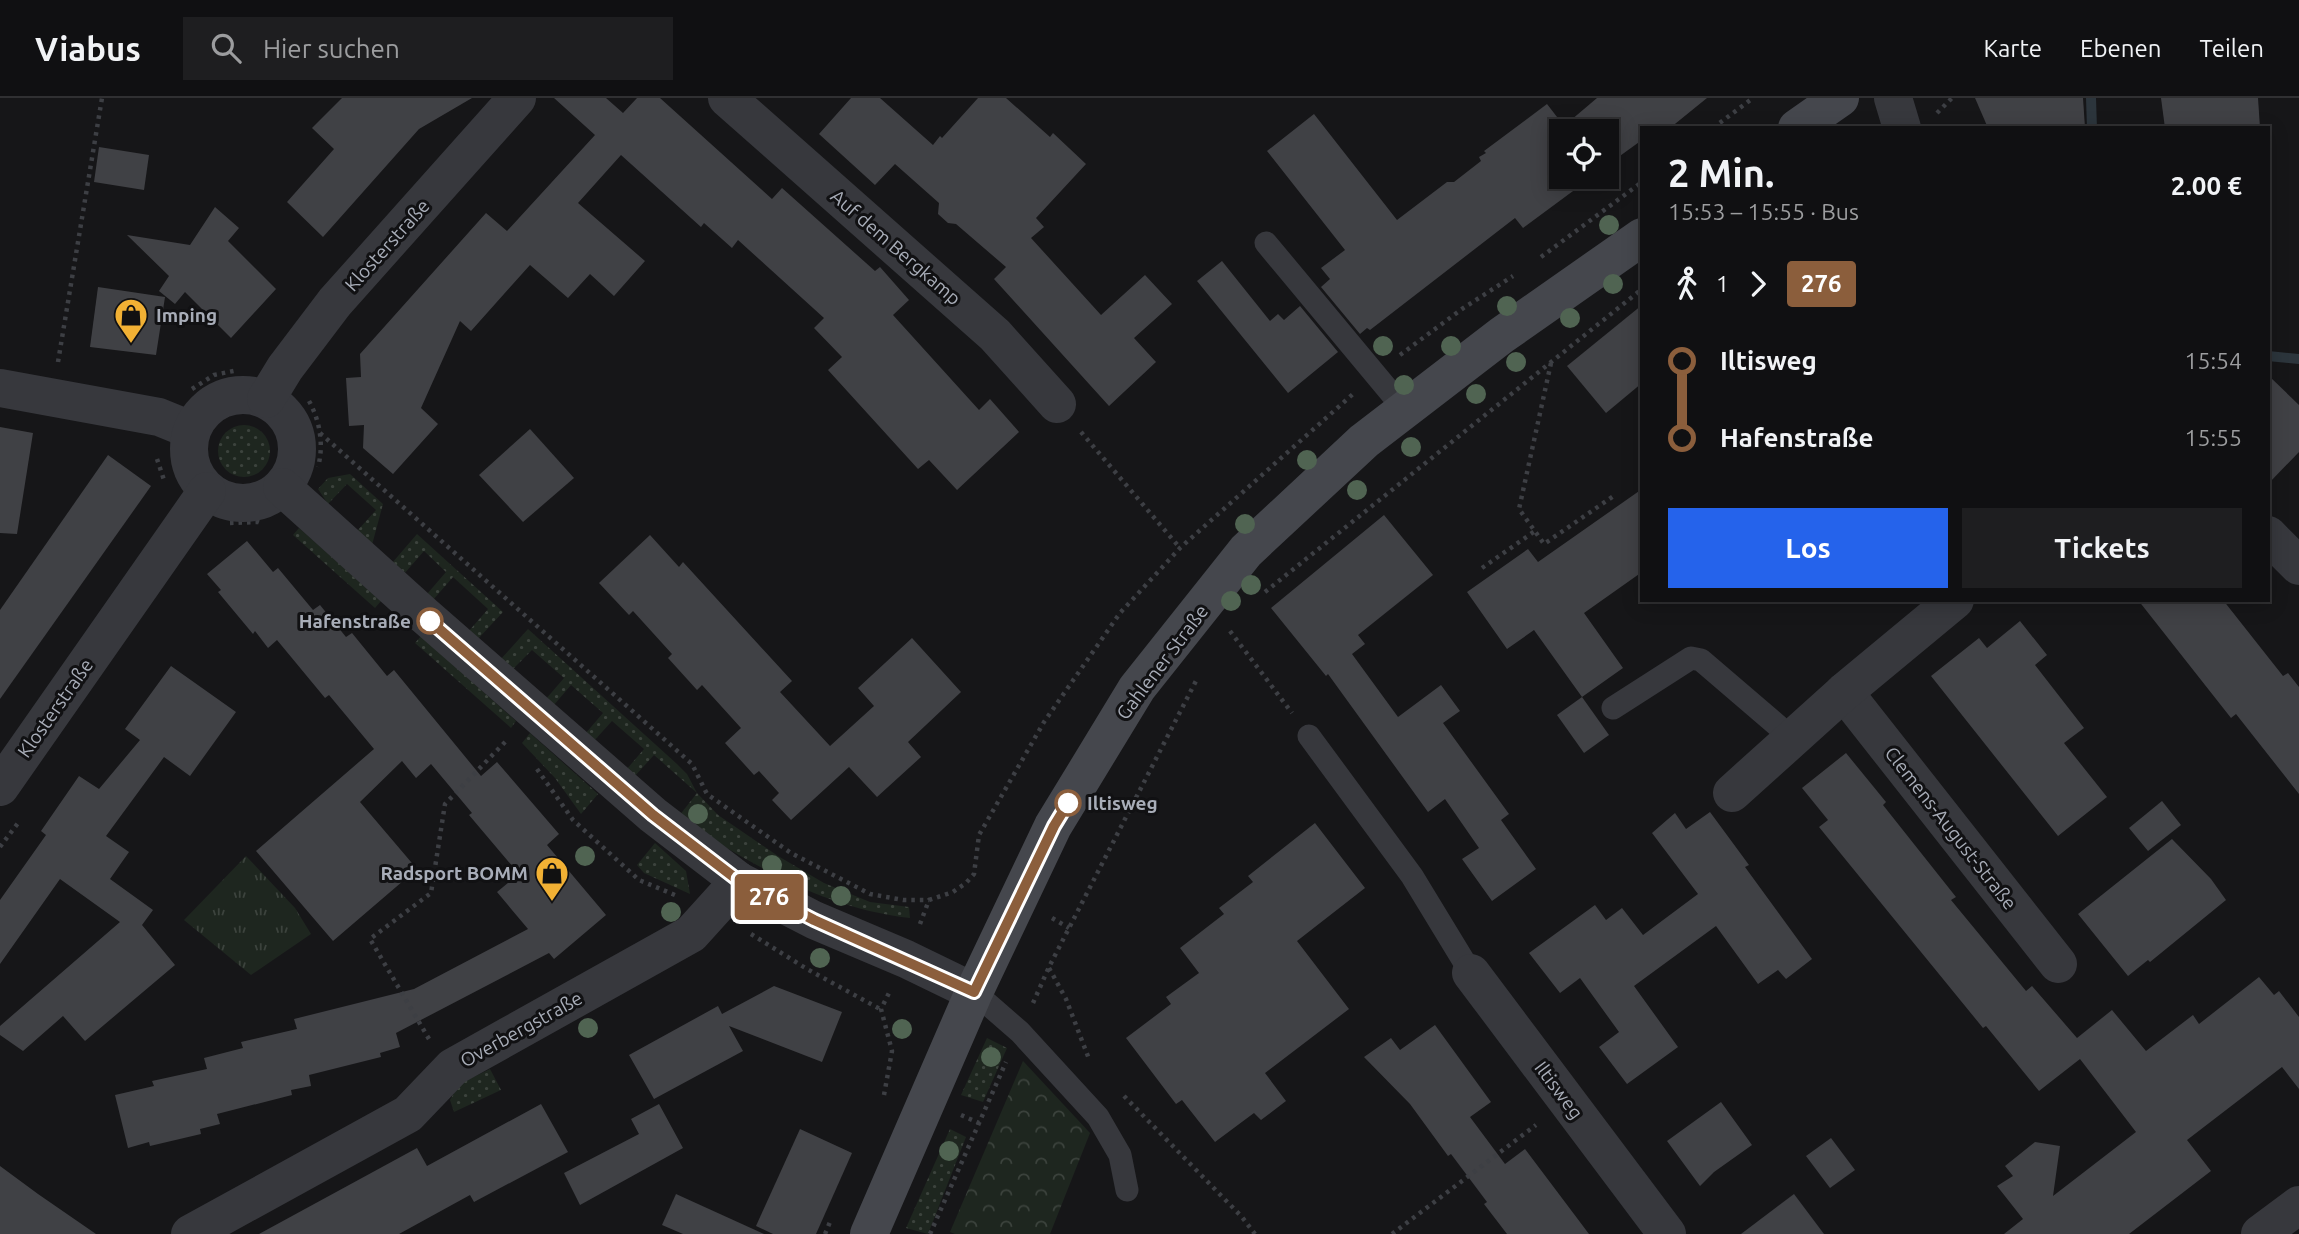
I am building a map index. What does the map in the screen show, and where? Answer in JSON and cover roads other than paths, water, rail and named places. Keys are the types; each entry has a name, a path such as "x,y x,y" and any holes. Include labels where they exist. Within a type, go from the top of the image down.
{"main road":[{"path":"1800,126 1840,98"},
{"name":"Gahlener Straße","path":"869,1234 974,992 1054,826 1137,688 1246,551 1364,441 1502,335 1640,238"}],"street":[{"name":"Klosterstraße","path":"276,384 335,302 517,98"},
{"name":"Auf dem Bergkamp","path":"727,98 995,335 1057,404"},
{"path":"1894,98 1901,126"},
{"path":"0,388 175,424 203,411 222,398 276,384 283,411 294,429 298,449 289,493"},
{"path":"175,424 188,452 198,503 259,502 289,493"},
{"path":"289,493 653,815 739,881 814,920 974,992"},
{"name":"Klosterstraße","path":"0,787 198,503"},
{"path":"2270,537 2299,566"},
{"path":"1732,793 1844,692 1953,602"},
{"name":"Clemens-August-Straße","path":"1844,692 2058,964"},
{"name":"Overbergstraße","path":"190,1234 408,1114 453,1067 691,934 739,881"},
{"name":"Iltisweg","path":"1471,972 1667,1234"},
{"path":"2260,1234 2299,1205"}],"lane":[{"path":"1266,243 1405,410"},
{"path":"1613,708 1691,658 1701,660 1778,726 1791,741"},
{"name":"Iltisweg","path":"1309,736 1412,876 1471,972"},
{"path":"974,992 1020,1032 1098,1117 1120,1155 1127,1190"}],"waterway":[{"path":"2091,98 2092,126"},
{"path":"2270,356 2299,359"}],"place":[{"name":"Imping","path":"131,345"},
{"name":"Hafenstraße","path":"430,621"},
{"name":"Iltisweg","path":"1068,803"},
{"name":"Radsport BOMM","path":"552,903"}]}
